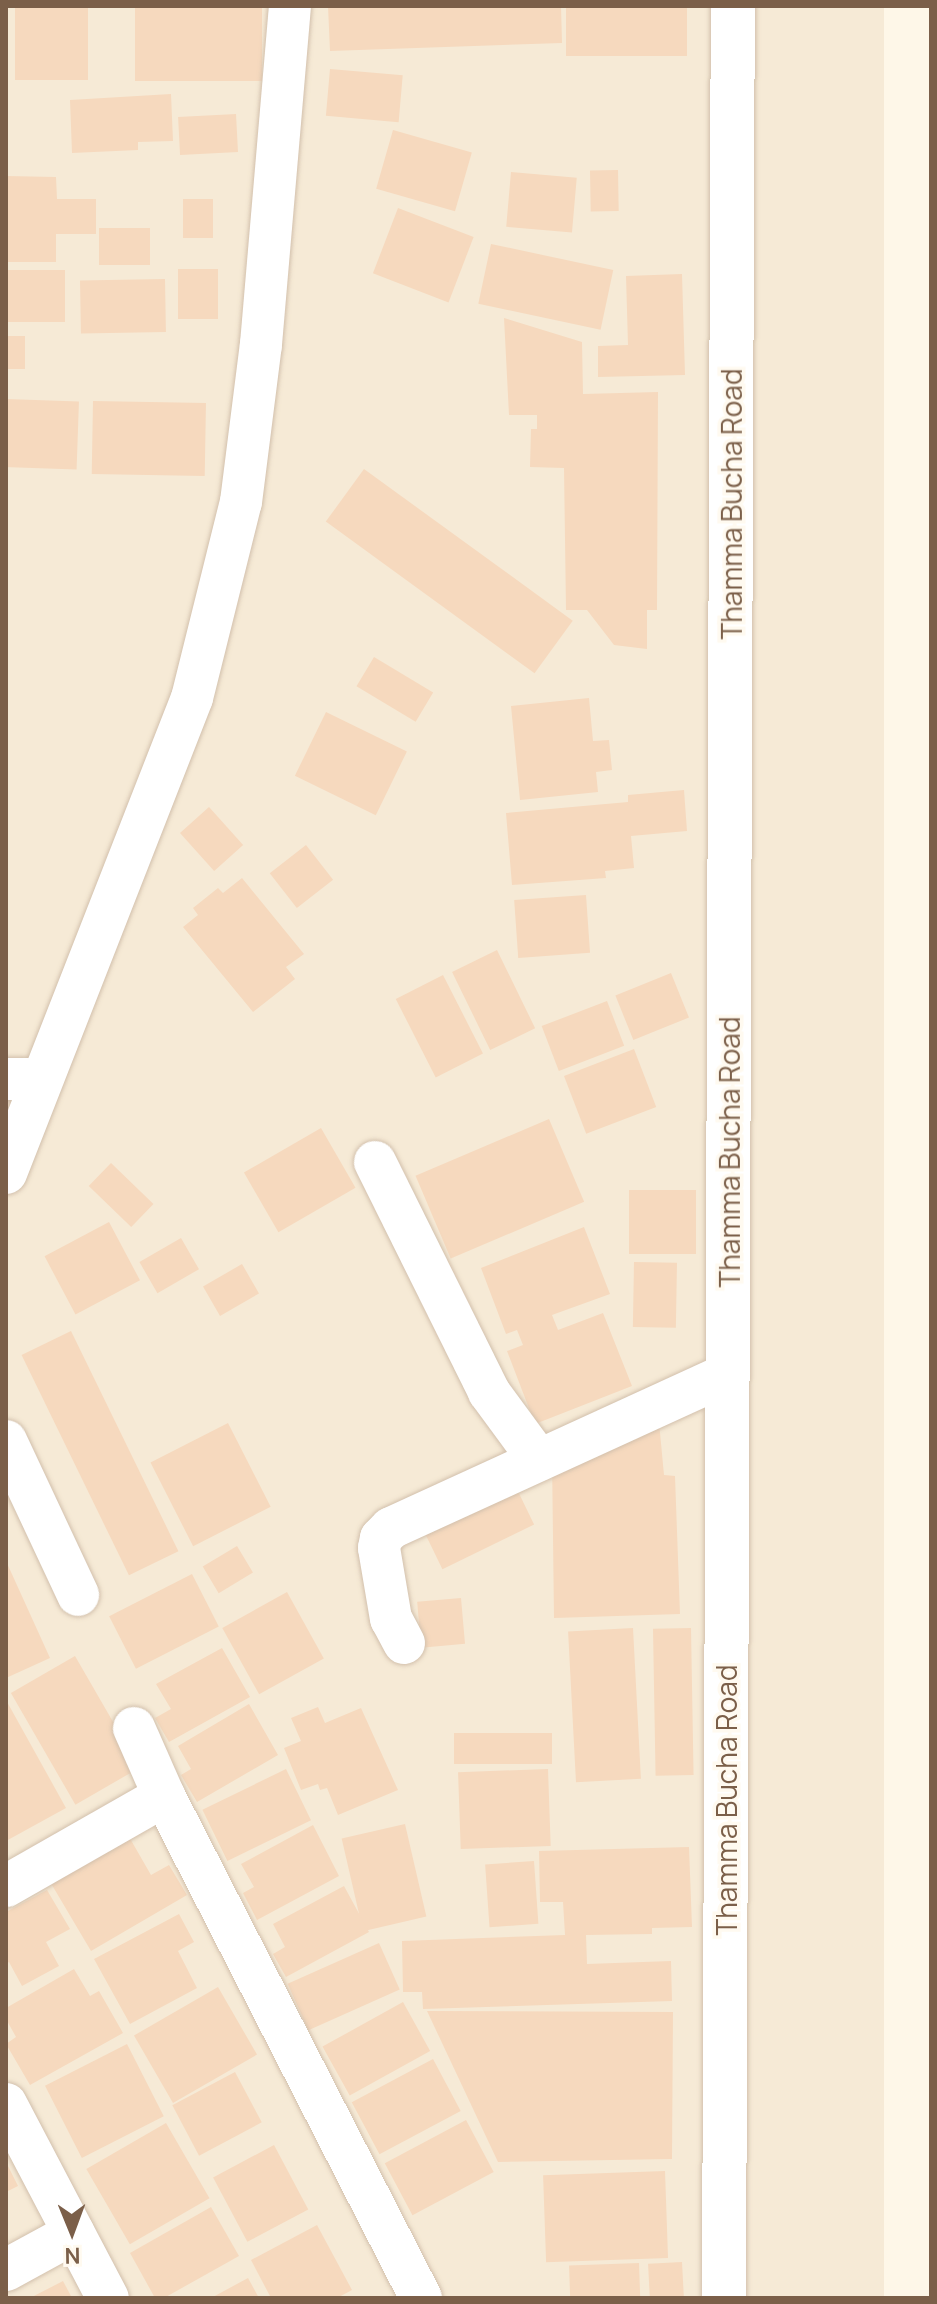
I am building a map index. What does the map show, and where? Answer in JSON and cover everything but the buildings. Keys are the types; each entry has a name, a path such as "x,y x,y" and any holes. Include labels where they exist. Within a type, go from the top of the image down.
{"main road":[{"name":"Thamma Bucha Road","path":"724,2298 733,6"}],"street":[{"path":"6,1173 24,1079 192,698 241,502 261,344 290,6"},
{"path":"375,1162 489,1392 539,1460"},
{"path":"404,1643 391,1619 382,1574 381,1538 391,1528 728,1374"},
{"path":"6,1441 78,1595"},
{"path":"134,1728 164,1796 421,2298"},
{"path":"6,1886 164,1796"},
{"path":"6,2104 108,2298"},
{"path":"6,2270 74,2233"}],"shaded area":[{"path":"6,6 884,6 884,2298 6,2298"}]}
